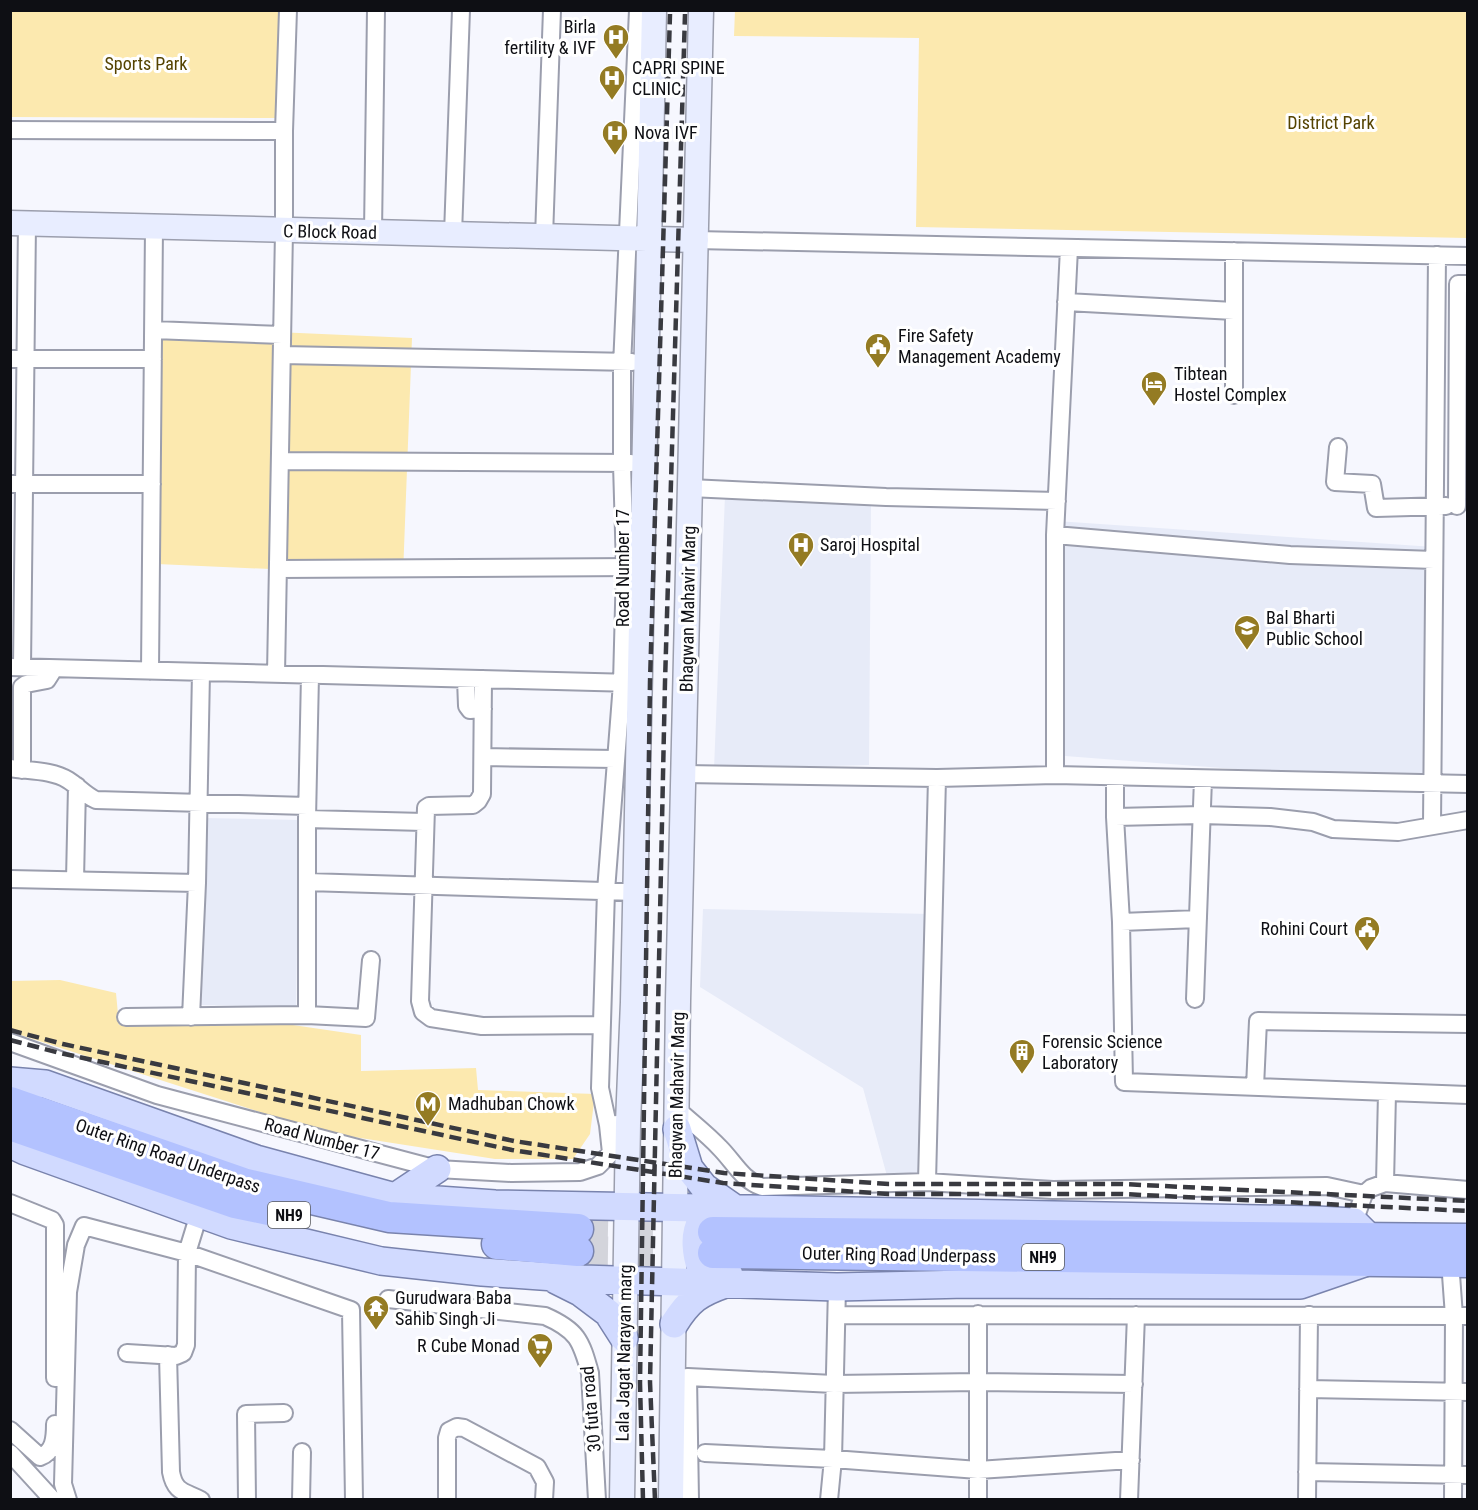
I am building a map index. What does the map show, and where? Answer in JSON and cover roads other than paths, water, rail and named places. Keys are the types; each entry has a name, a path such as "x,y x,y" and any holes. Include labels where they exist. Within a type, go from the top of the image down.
{"highway":[{"name":"Outer Ring Road Underpass","path":"10,1102 243,1183 389,1217 578,1240 384,1235 235,1203 10,1125"},
{"name":"Outer Ring Road Underpass","path":"713,1243 1366,1240"},
{"name":"NH9","path":"1366,1240 1462,1254"}],"main road":[{"path":"627,1207 618,1124 635,892 631,683 633,463 647,364 638,239 654,10"},
{"name":"Bhagwan Mahavir Marg","path":"675,1208 701,10"},
{"name":"C Block Road","path":"19,223 696,240"},
{"path":"10,1081 45,1084 256,1159 395,1197 495,1204 1304,1220 1366,1240"},
{"path":"677,1119 689,1168 704,1187 737,1209"},
{"path":"15,1149 231,1225 381,1261 548,1277 837,1287 967,1284 1300,1285 1366,1240"},
{"path":"395,1197 437,1169"},
{"name":"Lala Jagat Narayan marg","path":"622,1500 627,1207"},
{"path":"671,1500 680,1378 674,1324 675,1208"},
{"path":"737,1209 705,1219 698,1226 697,1259 701,1269 713,1274 752,1277 928,1278 967,1284"},
{"path":"548,1277 580,1292 608,1313 624,1338"},
{"path":"674,1324 686,1305 703,1292 726,1284"}],"street":[{"path":"276,674 284,131 288,10"},
{"path":"373,232 376,10"},
{"path":"453,234 461,10"},
{"path":"544,237 552,10"},
{"path":"280,461 633,463 622,360 638,239 638,10"},
{"path":"10,130 284,131"},
{"path":"19,223 16,667 631,683"},
{"path":"150,671 154,227"},
{"path":"696,240 1467,256"},
{"path":"1055,775 1055,535 1069,248"},
{"path":"1234,251 1234,396"},
{"path":"1432,825 1437,255"},
{"path":"1338,447 1335,482 1372,484 1376,508 1462,506 1458,284 1467,284"},
{"path":"1066,302 1234,311"},
{"path":"154,330 282,335"},
{"path":"282,355 622,360 647,364"},
{"path":"18,359 153,359"},
{"path":"17,484 152,484"},
{"path":"690,488 886,497 1057,501"},
{"path":"1055,535 1290,555 1434,560"},
{"path":"278,569 633,567"},
{"path":"54,669 47,680 26,684 22,687 16,769 58,775 96,800 198,804 424,822"},
{"path":"191,1017 197,883 201,672"},
{"path":"307,1016 310,675"},
{"path":"475,679 483,709 482,794 473,805 429,806 426,808 420,1001 423,1012 431,1018 482,1026 602,1025"},
{"name":"Road Number 17","path":"10,1042 157,1095 437,1169 541,1173 580,1172 603,1163 611,1153 618,1124 600,1088 606,891 616,759 631,683"},
{"path":"483,757 616,759"},
{"path":"684,774 937,778 1055,775 1467,784"},
{"path":"1115,777 1124,1082 1467,1095"},
{"path":"927,1182 937,778"},
{"path":"1195,999 1203,779"},
{"path":"75,880 76,786"},
{"path":"1115,817 1202,815 1270,817 1313,822 1333,828 1398,832 1467,820"},
{"path":"10,879 197,883"},
{"path":"307,882 635,892"},
{"path":"1121,922 1198,919"},
{"path":"126,1017 366,1018 371,960"},
{"path":"1255,1088 1258,1021 1467,1024"},
{"path":"1385,1183 1387,1093"},
{"path":"677,1119 720,1147 744,1177 762,1187 927,1182 1053,1190 1327,1186 1364,1194"},
{"path":"1364,1194 1371,1188 1385,1183 1467,1190"},
{"path":"1364,1194 1366,1240"},
{"path":"10,1203 51,1220 55,1225 56,1433 52,1447 46,1455 39,1457 10,1430"},
{"path":"127,1353 176,1356 183,1353 186,1345 187,1253 199,1214"},
{"path":"68,1500 63,1484 68,1292 74,1255 84,1226 187,1253 351,1310 354,1500"},
{"path":"1453,1500 1460,1474 1462,1254"},
{"path":"829,1500 833,1459 837,1287"},
{"name":"30 futa road","path":"388,1299 530,1313 560,1322 576,1335 585,1353 590,1373 597,1500"},
{"path":"978,1314 978,1500"},
{"path":"837,1315 1460,1316"},
{"path":"1129,1500 1136,1315"},
{"path":"1307,1500 1309,1315"},
{"path":"168,1355 173,1481 177,1488 201,1500"},
{"path":"690,1500 680,1378 834,1384 978,1382 1134,1384"},
{"path":"1308,1389 1460,1391"},
{"path":"247,1500 246,1414 284,1413"},
{"path":"447,1500 447,1438 449,1431 457,1427 464,1428 537,1467 545,1482 544,1500"},
{"path":"302,1452 302,1500"},
{"path":"10,1453 52,1500"},
{"path":"705,1453 833,1459 978,1470 1131,1461"},
{"path":"1307,1472 1460,1474"}],"tunnel":[{"path":"578,1229 704,1232"},
{"path":"578,1251 704,1253"}],"railway":[{"path":"643,1500 640,1383 650,682 670,14"},
{"path":"655,1500 650,1382 665,682 685,14"},
{"path":"10,1030 63,1044 514,1141 724,1173 889,1184 1122,1184 1468,1201"},
{"path":"10,1040 60,1053 512,1150 723,1183 889,1194 1122,1194 1468,1211"}],"place":[{"name":"Birla fertility & IVF","path":"616,60"},
{"name":"CAPRI SPINE CLINIC","path":"612,101"},
{"name":"Nova IVF","path":"615,156"},
{"name":"Fire Safety Management Academy","path":"878,369"},
{"name":"Tibtean Hostel Complex","path":"1154,407"},
{"name":"Saroj Hospital","path":"801,568"},
{"name":"Bal Bharti Public School","path":"1247,651"},
{"name":"Rohini Court","path":"1367,952"},
{"name":"Forensic Science Laboratory","path":"1022,1075"},
{"name":"Madhuban Chowk","path":"428,1127"},
{"name":"Gurudwara Baba Sahib Singh Ji","path":"376,1331"},
{"name":"R Cube Monad","path":"540,1369"}],"park label":[{"name":"Sports Park","path":"146,64"},
{"name":"District Park","path":"1331,123"}]}
